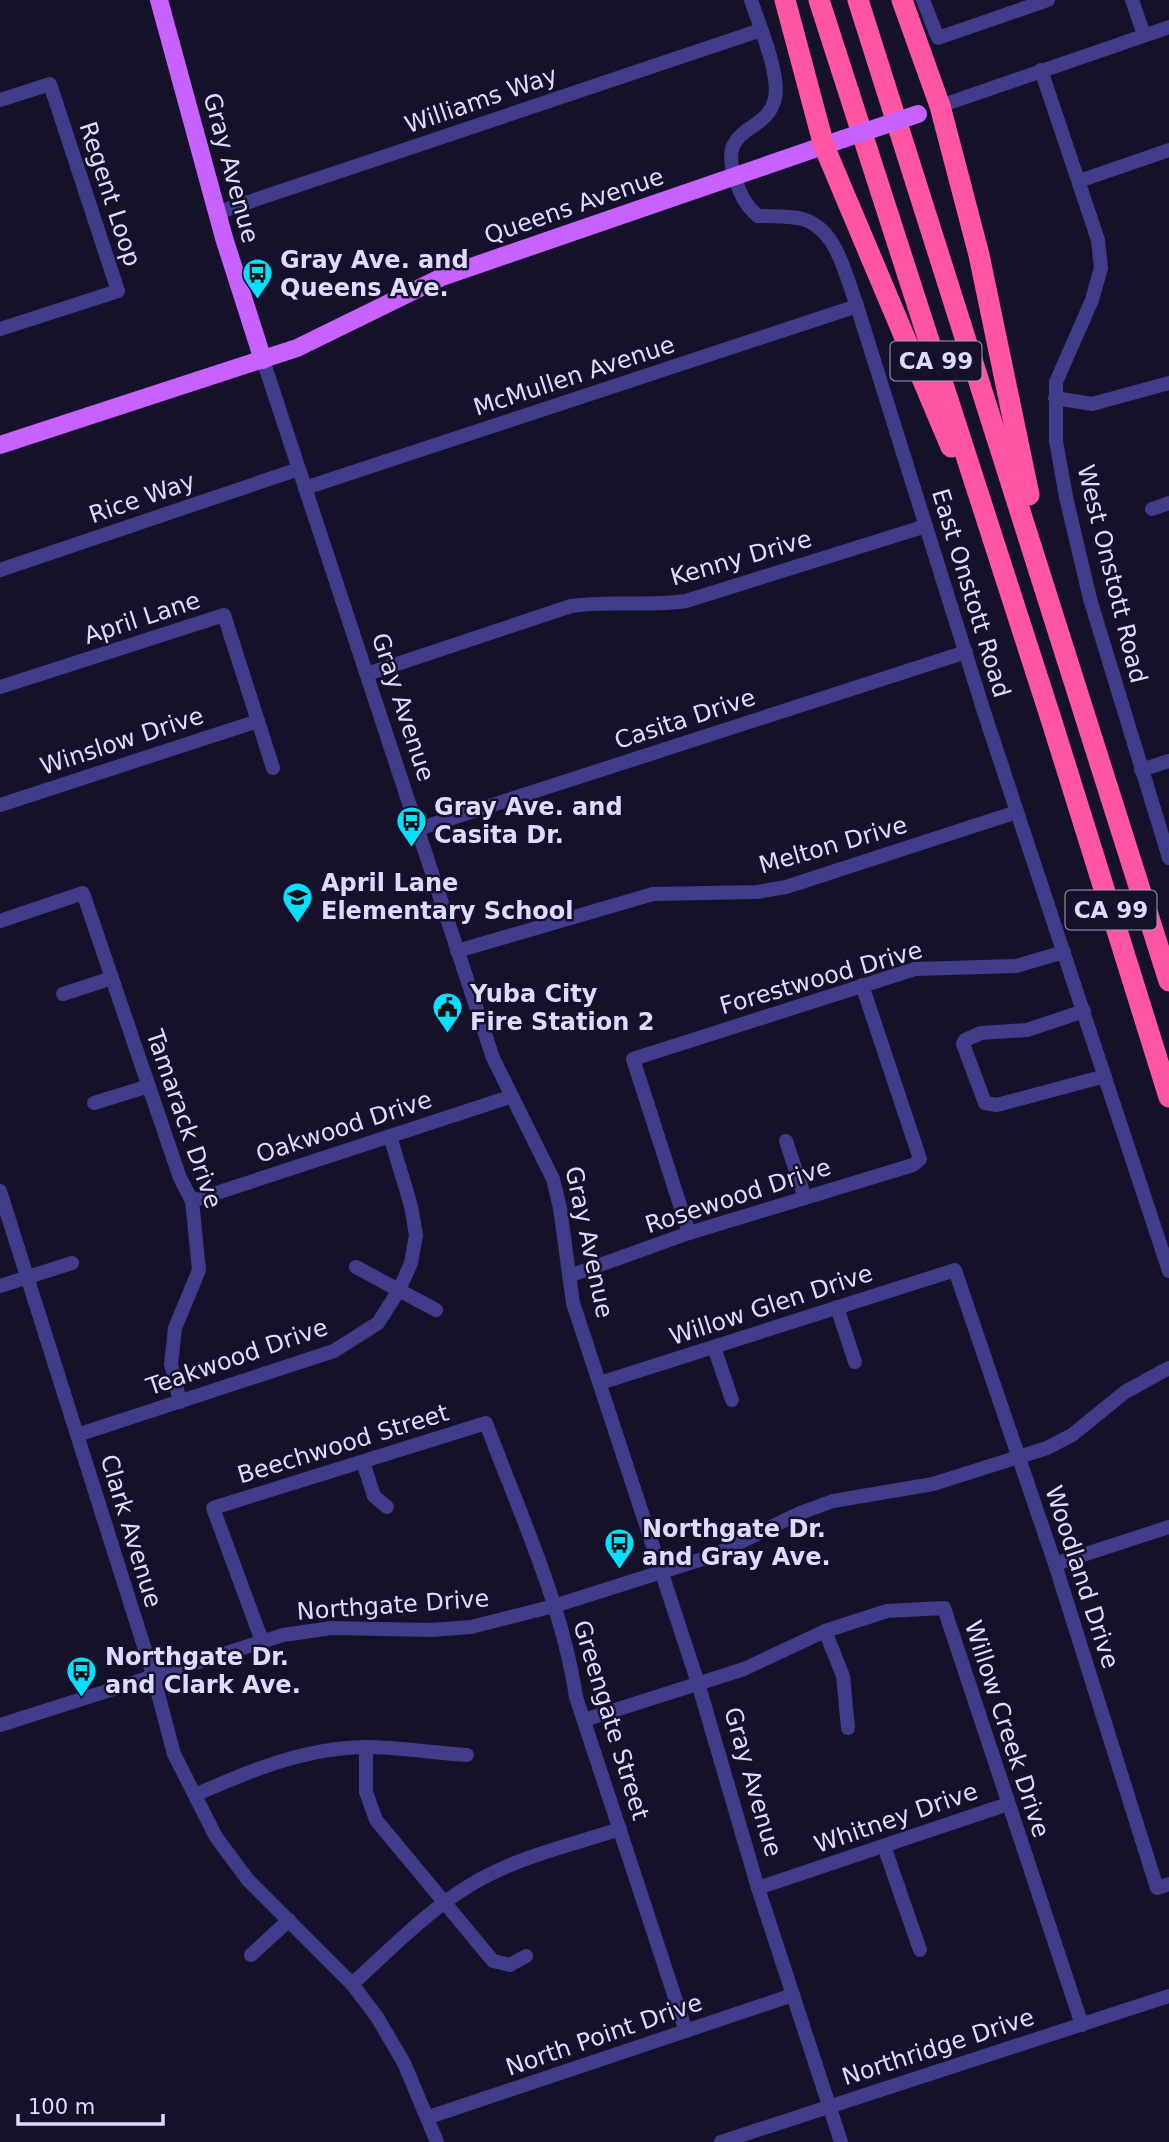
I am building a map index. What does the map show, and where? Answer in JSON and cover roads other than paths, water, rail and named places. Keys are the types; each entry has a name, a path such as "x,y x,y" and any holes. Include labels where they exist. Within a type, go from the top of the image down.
{"highway":[{"path":"785,0 834,143 961,470 1052,722"},
{"name":"CA 99","path":"819,0 1052,722 1169,1097"},
{"name":"CA 99","path":"858,0 1169,981"},
{"path":"902,0 940,106 979,255 1049,596"}],"main road":[{"name":"Gray Avenue","path":"159,0 192,115 216,213 263,360"},
{"name":"Queens Avenue","path":"0,445 297,348 442,277 940,106"}],"street":[{"name":"East Onstott Road","path":"751,0 777,86 774,102 767,113 741,133 732,144 730,157 734,177 742,199 758,216 799,218 822,231 834,244 857,306 965,653 1169,1271"},
{"path":"923,0 938,38 1048,0"},
{"path":"1132,0 1144,35"},
{"name":"Queens Avenue","path":"940,106 1169,27"},
{"name":"Williams Way","path":"216,213 761,30"},
{"name":"West Onstott Road","path":"1041,70 1098,240 1101,268 1092,300 1063,362 1055,398 1056,441 1077,549 1169,859"},
{"name":"Regent Loop","path":"0,100 50,84 118,291 0,329"},
{"path":"1079,181 1169,150"},
{"name":"McMullen Avenue","path":"305,488 857,306"},
{"name":"Gray Avenue","path":"263,360 493,1058 553,1179 561,1208 573,1303 698,1683 758,1888 841,2142"},
{"path":"1055,398 1092,404 1169,383"},
{"name":"Rice Way","path":"0,570 299,469"},
{"path":"1153,509 1169,503"},
{"name":"Kenny Drive","path":"367,674 571,606 604,601 658,605 686,601 926,526"},
{"name":"April Lane","path":"0,687 224,615 273,768"},
{"name":"Casita Drive","path":"418,829 965,653"},
{"name":"Winslow Drive","path":"0,805 258,721"},
{"path":"1141,770 1169,761"},
{"name":"Melton Drive","path":"457,951 653,894 757,892 786,887 1017,813"},
{"name":"Tamarack Drive","path":"0,921 83,893 180,1178 191,1201 199,1270 175,1328 171,1364 180,1402"},
{"name":"Forestwood Drive","path":"689,1233 633,1059 915,969 1016,966 1065,952"},
{"path":"63,994 112,978"},
{"name":"Rosewood Drive","path":"569,1276 689,1233 913,1165 920,1159 862,985"},
{"path":"1084,1011 1027,1030 981,1033 965,1040 963,1044 979,1094 985,1103 997,1105 1105,1076"},
{"path":"94,1104 149,1086"},
{"name":"Oakwood Drive","path":"191,1201 510,1097"},
{"name":"Teakwood Drive","path":"77,1435 334,1351 378,1323 399,1290 411,1263 416,1234 411,1206 390,1136"},
{"path":"786,1141 805,1198"},
{"name":"Clark Avenue","path":"0,1191 153,1675 174,1754 216,1838 248,1880 352,1984 377,2017 404,2063 429,2117 437,2142"},
{"path":"0,1286 72,1263"},
{"path":"356,1267 436,1310"},
{"name":"Willow Glen Drive","path":"600,1383 955,1270"},
{"name":"Woodland Drive","path":"955,1270 1055,1564 1157,1888 1169,1884"},
{"path":"837,1307 855,1362"},
{"path":"714,1347 732,1400"},
{"name":"Northgate Drive","path":"0,1725 262,1641 332,1628 431,1630 471,1627 554,1606 712,1556 800,1513 833,1501 933,1484 1019,1457 1072,1435 1125,1392 1169,1368"},
{"name":"Beechwood Street","path":"262,1641 213,1508 486,1423"},
{"name":"Greengate Street","path":"486,1423 554,1606 584,1720 686,2031"},
{"path":"363,1462 374,1496 387,1507"},
{"path":"1055,1564 1169,1527"},
{"name":"Willow Creek Drive","path":"584,1720 744,1669 825,1631 887,1611 943,1608 1082,2025"},
{"path":"825,1631 843,1676 848,1728"},
{"path":"366,1747 366,1792 376,1819 492,1961 510,1965 526,1956"},
{"path":"195,1796 253,1769 316,1752 366,1747 467,1755"},
{"name":"Whitney Drive","path":"758,1888 1008,1804"},
{"path":"352,1984 443,1903 472,1884 513,1864 620,1829"},
{"path":"884,1846 920,1950"},
{"path":"251,1955 289,1920"},
{"name":"North Point Drive","path":"429,2117 793,1995"},
{"name":"Northridge Drive","path":"721,2142 1169,1996"}],"place":[{"name":"Gray Ave. and Queens Ave.","path":"257,301"},
{"name":"Gray Ave. and Casita Dr.","path":"411,848"},
{"name":"April Lane Elementary School","path":"298,924"},
{"name":"Yuba City Fire Station 2","path":"447,1035"},
{"name":"Northgate Dr. and Gray Ave.","path":"619,1570"},
{"name":"Northgate Dr. and Clark Ave.","path":"82,1698"}]}
